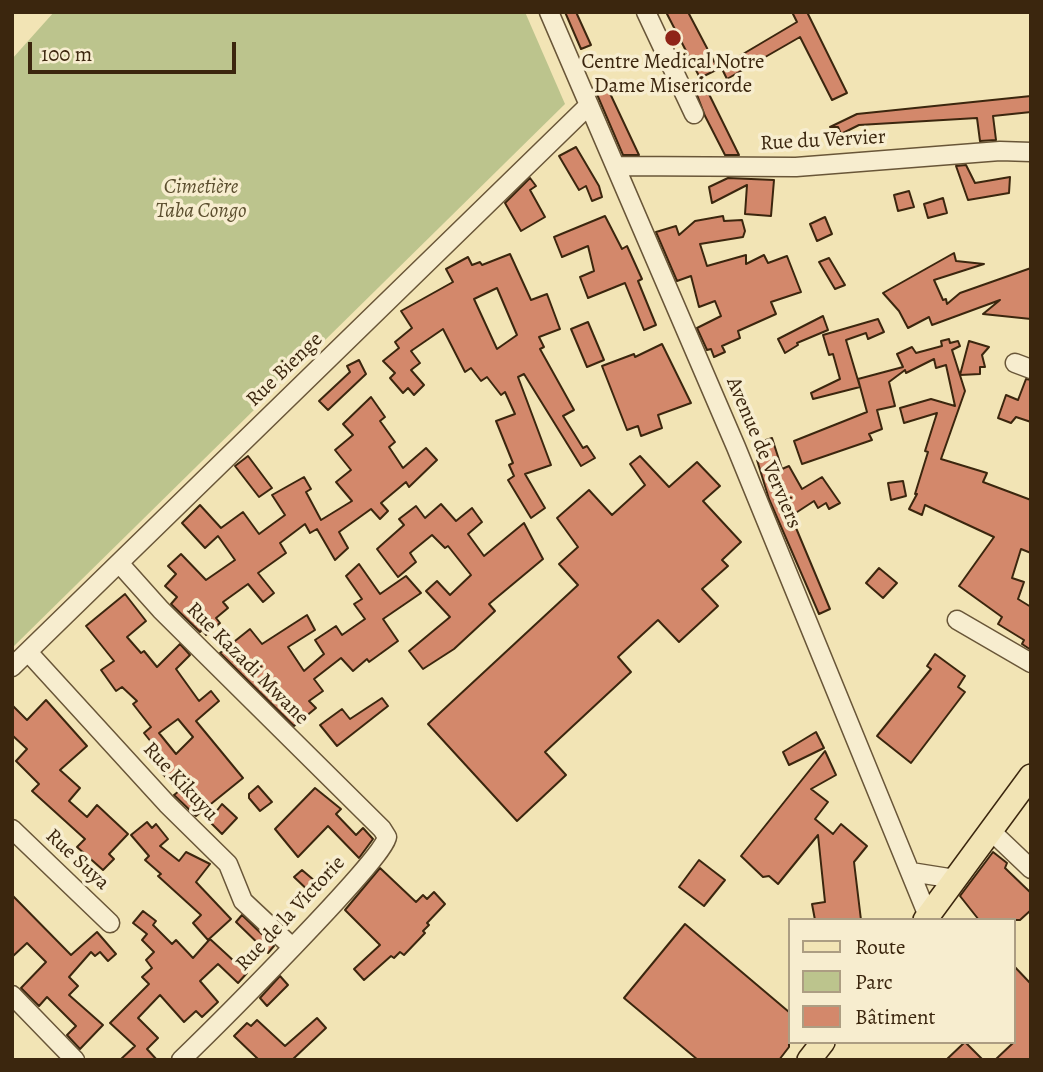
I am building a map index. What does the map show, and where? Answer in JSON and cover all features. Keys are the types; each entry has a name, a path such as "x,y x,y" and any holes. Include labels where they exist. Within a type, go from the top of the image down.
{"main road":[{"path":"926,918 1031,776"},
{"path":"809,1060 821,1044"}],"street":[{"name":"Avenue de Verviers","path":"549,12 747,472 911,872 926,918"},
{"path":"646,12 694,114"},
{"name":"Rue Bienge","path":"12,667 589,105"},
{"name":"Rue du Vervier","path":"616,166 796,167 1000,151 1031,152"},
{"name":"Rue Kazadi Mwane","path":"119,563 161,611 347,794"},
{"path":"957,620 1031,663"},
{"name":"Rue Kikuyu","path":"28,652 167,804 228,864 243,901 291,946"},
{"name":"Rue de la Victorie","path":"181,1060 355,880 387,841 386,833 347,794"},
{"name":"Rue Suya","path":"12,829 110,923"},
{"path":"990,830 1031,869"},
{"path":"911,872 955,878"},
{"path":"12,995 75,1060"}],"green space":[{"name":"Cimetière Taba Congo","path":"54,12 525,12 565,104 12,648 12,59"}],"building":[{"path":"565,12 576,12 591,45 581,49"},
{"path":"666,12 688,12 718,69 700,78"},
{"path":"792,12 807,12 847,93 832,100 800,37 727,79 721,67 797,22"},
{"path":"703,82 739,155 725,155 705,116 694,87"},
{"path":"607,87 639,155 623,155 596,92"},
{"path":"1031,96 1031,112 993,116 996,140 980,141 977,118 859,125 841,134 838,127 830,127 857,114"},
{"path":"576,147 599,186 602,197 592,201 586,186 579,190 559,156"},
{"path":"966,165 975,183 1010,177 1009,193 968,200 956,166"},
{"path":"530,178 536,186 530,190 545,217 521,231 505,203"},
{"path":"728,178 774,180 771,216 745,214 747,185 712,203 709,187"},
{"path":"909,191 914,207 898,211 894,195"},
{"path":"943,198 947,213 928,218 924,204"},
{"path":"605,216 622,249 627,246 642,279 638,281 656,325 644,330 625,283 588,298 580,277 594,271 588,246 562,257 554,237"},
{"path":"723,216 724,221 742,220 745,231 743,237 700,244 707,266 746,255 746,264 764,255 768,263 787,256 801,292 771,302 776,314 738,331 740,338 722,346 725,352 714,357 711,349 707,350 697,328 721,316 715,301 699,307 691,276 677,281 656,232 676,226 679,235 695,221"},
{"path":"825,217 832,234 817,241 810,224"},
{"path":"954,253 956,261 984,264 934,280 947,304 960,293 1031,268 1031,319 983,314 1000,300 932,325 929,317 908,328 899,311 883,293"},
{"path":"510,254 531,300 547,294 560,329 539,337 544,347 540,349 574,410 563,416 583,448 587,446 595,458 581,466 524,374 518,377 551,465 525,474 545,508 531,518 508,480 514,476 509,465 513,463 496,421 515,414 505,392 501,395 487,377 481,381 471,368 465,372 443,329 411,351 420,363 411,370 424,385 414,395 408,388 403,393 390,378 395,373 383,361 399,348 395,342 412,328 401,311 453,282 446,269 468,257 472,265 480,262 482,265","holes":["497,288 517,335 497,349 474,299"]},
{"path":"829,258 845,285 835,289 819,262"},
{"path":"823,316 828,330 797,343 798,345 785,353 778,339"},
{"path":"878,319 884,332 868,339 866,333 846,340 860,387 813,399 811,393 840,379 833,354 829,355 823,335"},
{"path":"588,322 604,360 587,367 571,329"},
{"path":"949,339 950,343 958,341 960,346 952,350 965,391 941,459 987,473 983,482 1031,500 1031,553 1021,549 1012,578 1024,582 1018,599 1031,607 1031,650 1022,644 1024,640 998,624 1002,617 959,586 994,537 925,505 922,515 909,509 917,494 928,452 925,451 937,413 904,423 900,408 931,399 955,406 946,365 936,368 934,359 906,373 905,370 889,382 895,406 877,410 882,429 869,434 872,440 802,464 794,441 867,412 858,379 903,367 897,354 912,347 916,353 942,346 941,341"},
{"path":"969,341 989,347 982,355 985,367 980,367 980,374 960,375"},
{"path":"662,344 691,403 658,415 662,428 641,436 638,426 627,430 602,366 634,354 635,357"},
{"path":"359,360 366,374 328,410 319,401 350,372 347,366"},
{"path":"1026,379 1031,380 1031,422 1016,417 1011,423 998,418 1006,395 1018,400"},
{"path":"371,397 385,417 380,421 395,442 389,447 403,468 426,448 437,460 409,487 406,482 381,503 388,511 380,519 371,509 339,532 348,548 335,560 317,529 310,533 305,524 280,543 286,553 258,573 274,593 263,602 248,584 223,602 228,608 216,618 220,623 206,635 202,630 200,632 171,604 177,597 165,586 176,574 168,566 181,554 206,580 235,560 218,536 205,548 182,523 200,505 221,528 243,512 259,534 285,515 272,495 304,477 311,489 306,492 321,520 352,501 336,482 351,470 335,450 353,435 343,424"},
{"path":"772,438 782,469 789,466 802,489 822,477 840,503 829,509 826,503 818,508 814,501 791,516 830,609 819,614 769,499 757,460 763,458 757,443"},
{"path":"248,456 272,488 259,497 235,466"},
{"path":"640,456 669,487 697,462 720,486 703,501 741,542 722,560 728,566 702,589 718,606 679,642 658,620 618,657 631,672 545,752 566,775 517,821 428,724 578,585 559,564 578,547 557,518 589,490 612,515 645,485 630,464"},
{"path":"903,481 906,496 891,500 888,483"},
{"path":"441,504 456,521 472,508 482,522 468,534 484,556 524,523 543,559 489,604 495,611 454,649 423,669 409,651 450,617 426,591 437,581 450,595 471,575 448,546 445,548 432,535 410,553 416,562 398,577 377,549 404,525 399,519 416,506 425,518"},
{"path":"359,564 380,594 406,576 421,593 383,619 398,641 369,662 367,659 353,671 341,658 314,679 323,691 309,701 316,708 294,726 220,653 250,629 262,644 307,615 315,630 288,647 304,671 324,654 315,640 336,626 342,635 365,619 354,604 362,599 346,576"},
{"path":"879,568 897,583 883,598 866,583"},
{"path":"125,594 146,621 127,637 141,653 144,651 157,667 180,644 190,655 176,669 199,701 211,691 219,701 196,721 243,778 196,816 174,795 179,791 159,770 167,762 144,733 151,727 133,704 137,701 122,687 116,691 101,670 114,661 86,626","holes":["178,719 193,737 176,754 159,733"]},
{"path":"935,654 965,676 958,687 965,692 911,763 877,736 931,669 927,666"},
{"path":"382,698 388,706 337,746 320,725 342,709 350,719"},
{"path":"46,700 87,746 60,770 80,788 69,801 87,817 97,805 128,834 109,854 114,859 103,870 77,847 85,839 32,791 39,784 16,761 27,749 12,735 12,705 27,720"},
{"path":"816,732 824,748 789,765 783,752"},
{"path":"825,751 836,775 811,789 828,802 815,819 833,834 841,824 867,846 854,862 861,918 815,918 812,904 825,902 818,835 778,884 769,876 763,877 741,856"},
{"path":"258,786 272,802 260,811 249,798 249,794"},
{"path":"315,788 341,809 336,814 356,835 363,828 373,839 359,858 328,826 298,857 275,829"},
{"path":"222,804 237,818 222,834 209,821"},
{"path":"147,822 152,828 156,824 168,839 160,846 179,861 186,852 210,864 196,882 231,919 208,940 193,923 201,915 158,876 161,874 145,860 149,856 131,835"},
{"path":"993,852 1007,863 1005,868 1031,893 1031,910 1020,920 977,918 960,896"},
{"path":"699,860 725,880 704,906 679,887"},
{"path":"380,868 416,902 423,895 427,899 434,892 445,904 427,923 429,925 423,931 425,933 404,955 400,952 394,958 391,956 364,980 354,969 380,945 345,910"},
{"path":"302,870 322,887 314,896 294,877"},
{"path":"12,895 71,955 97,932 116,954 108,961 100,952 95,956 91,952 69,977 78,986 69,995 103,1025 80,1049 67,1035 76,1026 47,997 39,1006 21,988 46,962 27,943 12,957"},
{"path":"143,911 156,921 153,925 172,944 176,940 193,958 210,939 247,973 238,983 218,964 200,981 218,1002 202,1017 196,1011 184,1022 160,995 138,1018 158,1038 147,1049 157,1060 120,1060 135,1046 110,1023 149,984 142,977 152,968 146,960 154,952 142,940 147,934 133,923"},
{"path":"242,915 274,946 268,953 236,922"},
{"path":"685,924 788,1011 789,1047 779,1060 698,1060 624,998"},
{"path":"1015,967 1031,984 1031,1060 995,1060 1015,1044"},
{"path":"280,976 288,985 267,1006 260,998"},
{"path":"317,1018 326,1028 292,1060 259,1060 234,1036 247,1023 251,1026 257,1020 285,1046"},
{"path":"963,1044 967,1044 983,1060 946,1060"}],"place":[{"name":"Centre Medical Notre Dame Misericorde","path":"673,38"}]}
